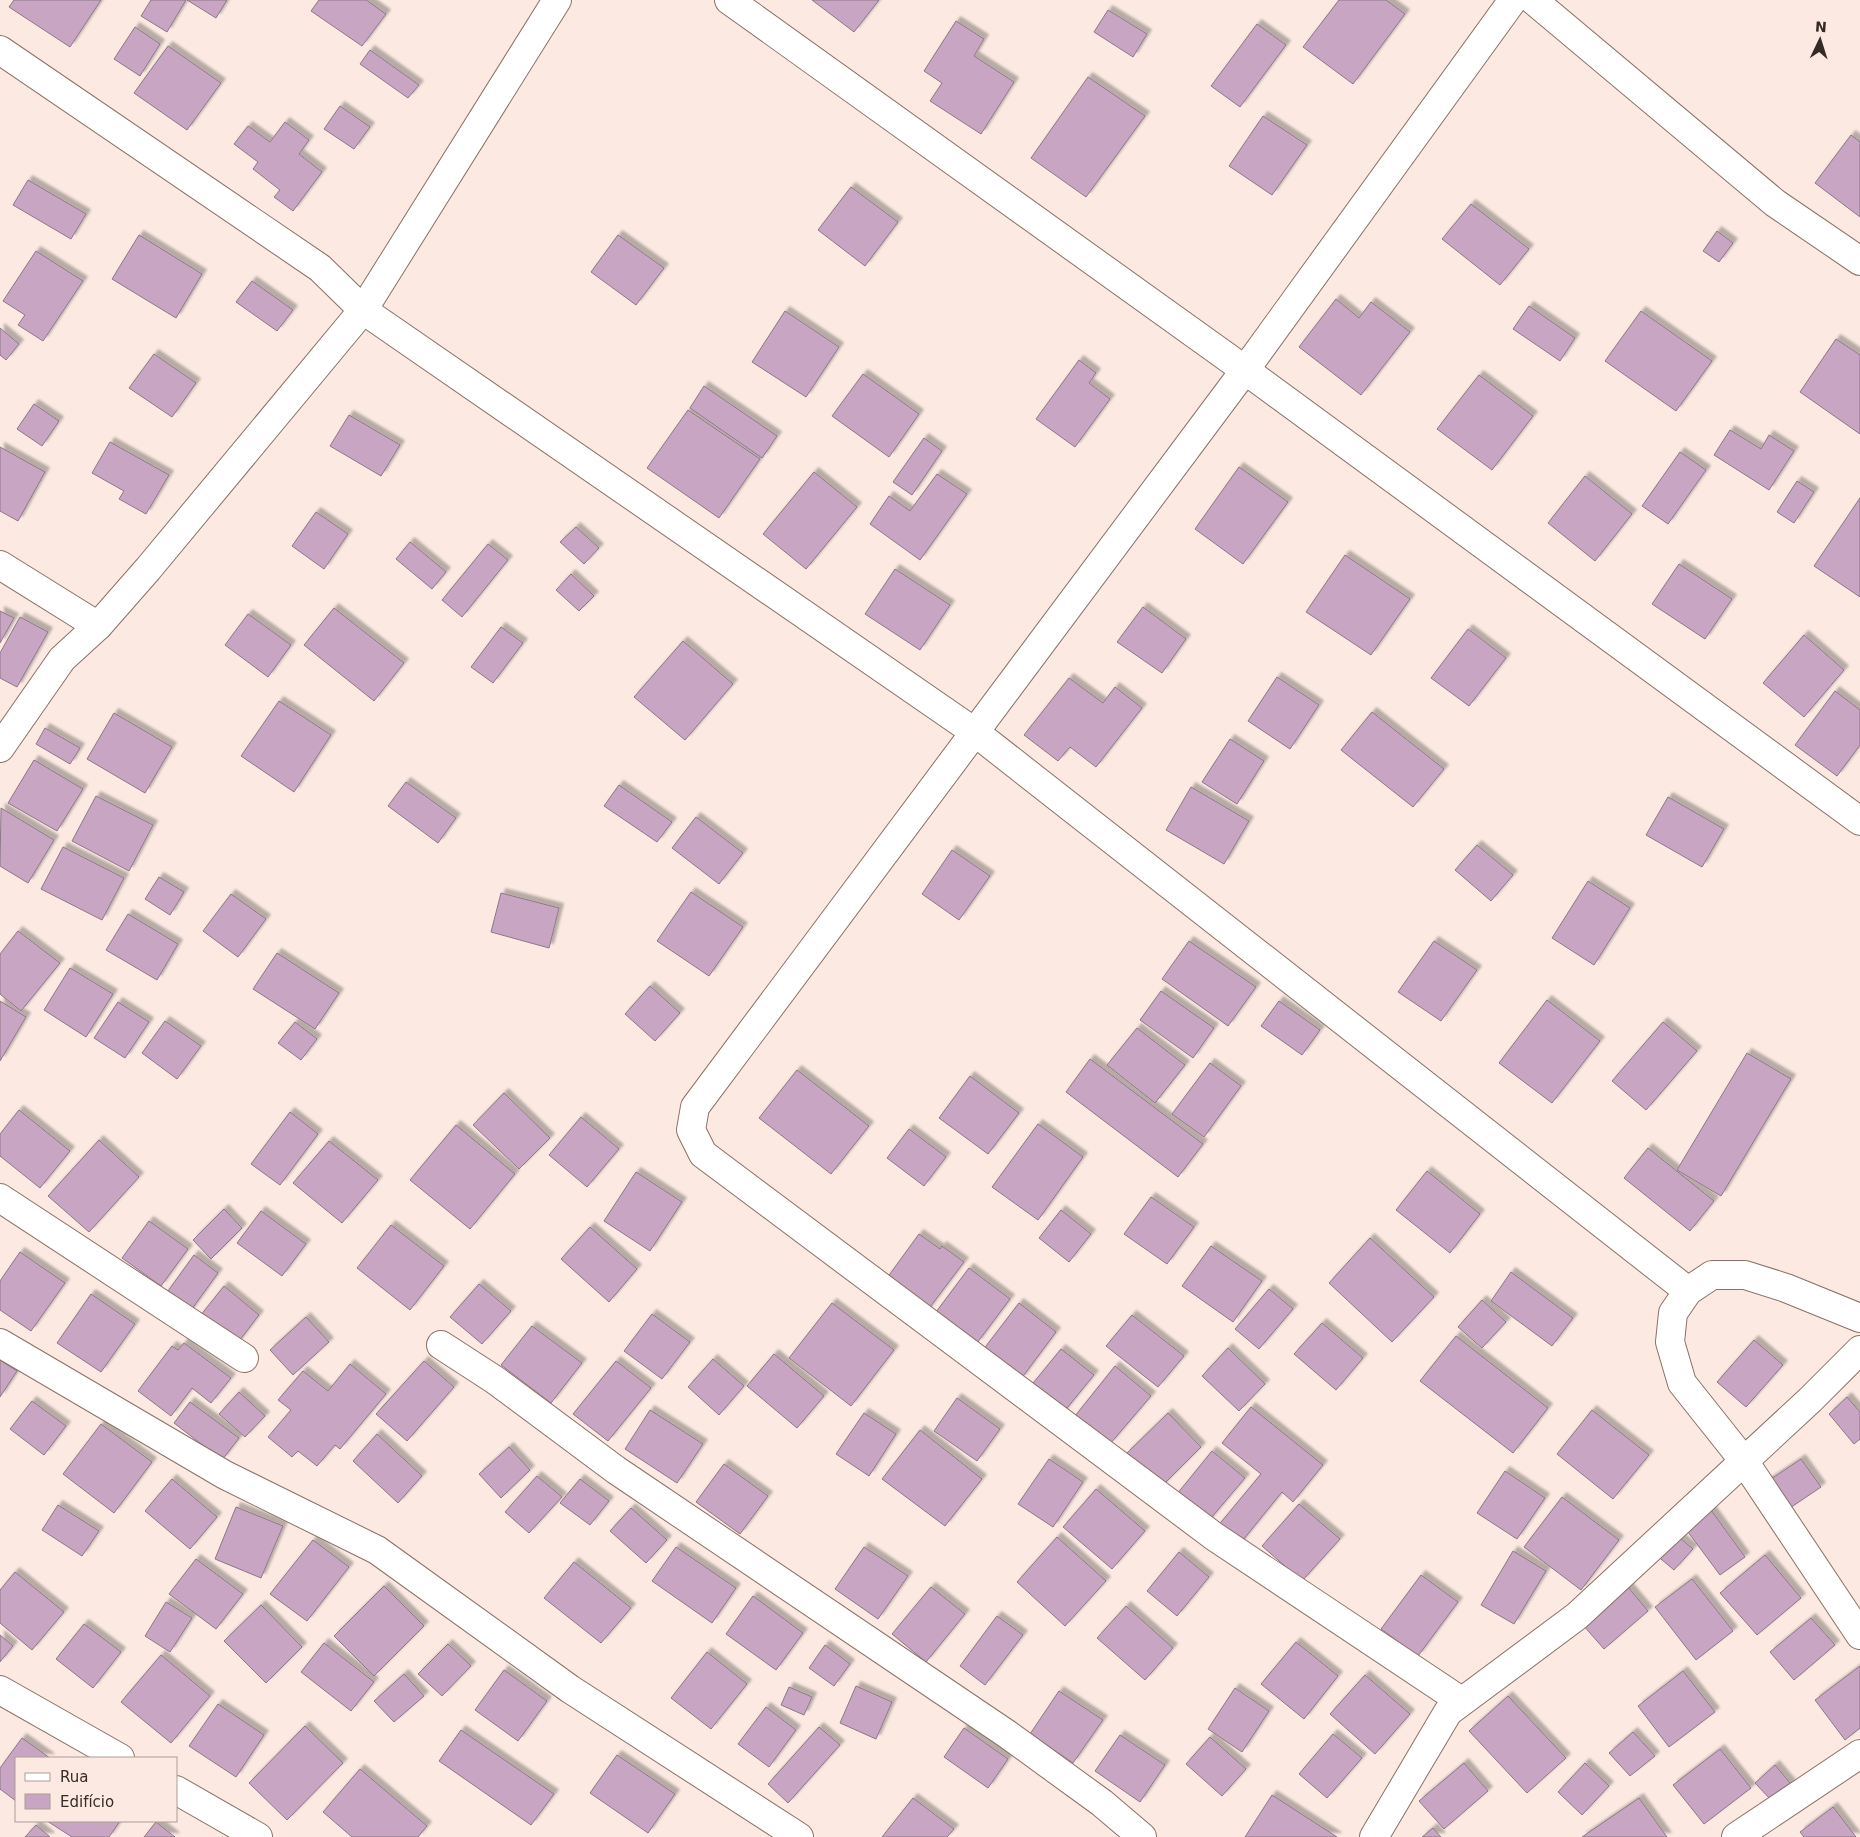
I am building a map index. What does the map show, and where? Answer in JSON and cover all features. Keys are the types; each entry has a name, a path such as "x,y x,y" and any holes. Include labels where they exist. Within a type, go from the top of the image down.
{"street":[{"path":"0,748 62,659 98,626 148,569 362,310 557,0"},
{"path":"729,0 1245,370 1860,821"},
{"path":"1461,1702 1215,1537 703,1154 691,1130 695,1106 976,733 1245,370 1513,0"},
{"path":"1533,0 1775,203 1860,261"},
{"path":"0,50 320,268 362,310 976,733 1688,1291"},
{"path":"0,565 98,626"},
{"path":"0,1198 244,1358"},
{"path":"1860,1318 1786,1288 1745,1275 1712,1275 1688,1291 1673,1313 1670,1342 1682,1383 1744,1461 1860,1635"},
{"path":"0,1344 225,1475 377,1550 570,1689 799,1837"},
{"path":"441,1345 495,1380 616,1470 1007,1734 1102,1803 1142,1837"},
{"path":"1374,1837 1448,1712 1577,1616 1860,1350"},
{"path":"0,1690 118,1757"},
{"path":"1736,1837 1860,1754"},
{"path":"178,1791 245,1834"}],"building":[{"path":"14,0 101,0 70,47 9,7"},
{"path":"151,0 186,0 167,32 141,16"},
{"path":"187,0 227,0 216,18"},
{"path":"319,0 366,0 386,14 362,46 311,11"},
{"path":"812,0 879,0 854,32"},
{"path":"1339,0 1386,0 1405,14 1353,84 1303,47"},
{"path":"1108,10 1147,34 1133,57 1094,32"},
{"path":"956,21 984,39 974,56 1014,82 981,134 930,101 942,83 924,71"},
{"path":"1257,24 1286,45 1240,107 1211,86"},
{"path":"135,27 160,44 140,76 114,59"},
{"path":"168,46 221,83 187,130 134,93"},
{"path":"370,50 419,85 408,98 360,64"},
{"path":"1088,77 1145,116 1086,197 1031,158"},
{"path":"340,106 370,127 354,149 324,129"},
{"path":"1263,116 1307,145 1272,195 1229,166"},
{"path":"285,122 309,140 299,154 322,172 293,211 274,197 280,190 253,169 258,162 234,144 248,126 270,142"},
{"path":"1851,135 1860,142 1860,217 1815,183"},
{"path":"28,180 86,214 71,239 13,205"},
{"path":"851,187 898,222 865,266 818,230"},
{"path":"1471,204 1529,249 1500,285 1442,239"},
{"path":"1717,231 1733,243 1719,262 1703,251"},
{"path":"139,235 202,274 176,318 112,279"},
{"path":"618,235 664,268 636,305 591,272"},
{"path":"36,251 83,281 43,341 18,325 25,315 3,301"},
{"path":"252,281 293,310 277,331 236,302"},
{"path":"1336,299 1359,318 1371,302 1410,332 1361,395 1299,347"},
{"path":"1529,306 1575,338 1560,361 1513,329"},
{"path":"785,311 839,347 806,397 752,362"},
{"path":"1641,311 1712,361 1676,411 1605,361"},
{"path":"0,328 19,344 6,360 0,355"},
{"path":"1836,339 1860,355 1860,434 1800,392"},
{"path":"154,354 196,383 172,417 129,388"},
{"path":"1079,360 1096,373 1089,383 1110,399 1075,447 1036,419"},
{"path":"863,374 919,414 889,457 832,416"},
{"path":"1479,375 1533,416 1492,470 1437,429"},
{"path":"704,386 777,436 762,458 690,408"},
{"path":"34,404 59,421 42,446 17,429"},
{"path":"688,410 760,459 719,518 647,468"},
{"path":"349,415 400,445 381,476 330,446"},
{"path":"1730,430 1761,449 1769,435 1794,451 1769,490 1714,455"},
{"path":"924,438 942,451 912,495 893,482"},
{"path":"110,442 169,475 146,514 119,499 124,491 92,473"},
{"path":"0,447 45,472 18,521 0,511"},
{"path":"1680,452 1706,470 1668,524 1642,506"},
{"path":"1239,467 1288,502 1243,564 1195,529"},
{"path":"814,472 857,507 806,569 763,534"},
{"path":"937,474 967,494 920,560 870,524 889,496 910,511"},
{"path":"1585,476 1632,514 1595,561 1548,523"},
{"path":"1797,481 1814,492 1794,523 1777,512"},
{"path":"1860,498 1860,597 1814,566"},
{"path":"316,512 348,534 324,569 292,546"},
{"path":"576,527 599,548 584,564 560,542"},
{"path":"410,542 446,572 432,589 396,559"},
{"path":"488,544 508,560 462,617 442,600"},
{"path":"1345,555 1410,599 1371,655 1306,612"},
{"path":"1679,564 1732,599 1705,639 1652,604"},
{"path":"895,569 950,605 920,650 865,614"},
{"path":"571,574 594,596 579,611 556,590"},
{"path":"1143,607 1186,639 1162,673 1117,642"},
{"path":"334,608 404,663 374,701 304,645"},
{"path":"0,611 14,618 0,643"},
{"path":"248,614 291,645 268,677 225,645"},
{"path":"20,617 48,632 17,687 0,678 0,653"},
{"path":"501,627 523,643 493,683 471,667"},
{"path":"1468,629 1506,658 1469,706 1431,678"},
{"path":"1804,635 1844,670 1804,717 1763,683"},
{"path":"683,641 733,684 685,740 634,697"},
{"path":"1277,677 1319,705 1290,749 1248,721"},
{"path":"1069,678 1103,703 1115,687 1142,708 1096,767 1070,747 1058,761 1024,735"},
{"path":"1835,691 1860,710 1860,745 1837,776 1795,745"},
{"path":"279,701 331,735 294,792 241,756"},
{"path":"1372,712 1444,769 1413,807 1341,750"},
{"path":"114,713 172,747 145,793 87,759"},
{"path":"45,728 80,748 70,764 36,744"},
{"path":"1230,739 1264,761 1237,804 1202,782"},
{"path":"34,760 83,789 57,831 8,803"},
{"path":"406,782 456,818 438,843 388,806"},
{"path":"619,785 672,822 657,842 604,806"},
{"path":"1191,787 1249,821 1224,864 1166,830"},
{"path":"96,796 153,825 129,871 72,841"},
{"path":"1668,797 1724,829 1702,867 1646,835"},
{"path":"1,808 54,840 28,883 0,866"},
{"path":"696,817 743,853 719,884 672,848"},
{"path":"1477,845 1513,875 1491,901 1455,870"},
{"path":"63,847 124,878 102,920 41,889"},
{"path":"952,850 990,876 959,920 922,894"},
{"path":"159,877 184,892 170,915 145,899"},
{"path":"1588,881 1630,908 1594,965 1552,938"},
{"path":"691,892 743,927 709,976 657,941"},
{"path":"501,893 559,908 549,948 491,932"},
{"path":"231,894 266,919 238,957 203,931"},
{"path":"128,914 178,944 157,980 106,950"},
{"path":"18,931 60,963 21,1011 0,994 0,954"},
{"path":"1189,941 1256,987 1228,1026 1162,979"},
{"path":"1434,941 1477,970 1441,1021 1398,992"},
{"path":"277,953 339,993 315,1029 253,989"},
{"path":"70,968 113,994 86,1037 44,1010"},
{"path":"650,986 680,1013 655,1041 625,1014"},
{"path":"1161,991 1214,1028 1193,1058 1140,1020"},
{"path":"1547,1000 1600,1041 1552,1103 1499,1063"},
{"path":"0,1001 26,1017 0,1061"},
{"path":"1279,1001 1320,1030 1302,1055 1261,1026"},
{"path":"118,1002 149,1022 125,1058 94,1038"},
{"path":"165,1021 201,1046 177,1079 142,1053"},
{"path":"295,1022 317,1039 301,1060 278,1043"},
{"path":"1663,1022 1697,1051 1646,1110 1612,1081"},
{"path":"1137,1028 1185,1065 1155,1103 1107,1065"},
{"path":"1747,1053 1791,1079 1721,1196 1677,1170"},
{"path":"1090,1059 1203,1144 1178,1177 1066,1092"},
{"path":"1210,1063 1241,1086 1204,1137 1172,1114"},
{"path":"797,1070 869,1126 831,1174 759,1118"},
{"path":"970,1076 1019,1113 988,1154 939,1118"},
{"path":"504,1093 550,1138 519,1169 473,1125"},
{"path":"19,1110 70,1151 40,1188 0,1156 0,1134"},
{"path":"290,1112 318,1134 280,1185 251,1164"},
{"path":"581,1117 619,1149 587,1187 549,1155"},
{"path":"1038,1124 1083,1157 1038,1220 992,1187"},
{"path":"456,1125 515,1174 470,1229 410,1180"},
{"path":"909,1129 946,1157 924,1186 887,1158"},
{"path":"99,1140 139,1177 89,1232 48,1196"},
{"path":"329,1141 378,1180 342,1223 293,1183"},
{"path":"1648,1148 1714,1201 1690,1231 1624,1178"},
{"path":"1427,1171 1480,1214 1450,1253 1396,1210"},
{"path":"636,1172 682,1202 650,1251 604,1221"},
{"path":"1151,1197 1194,1227 1167,1264 1124,1234"},
{"path":"224,1209 242,1228 211,1259 193,1240"},
{"path":"1061,1210 1091,1234 1069,1262 1039,1238"},
{"path":"261,1211 306,1244 282,1276 237,1243"},
{"path":"149,1221 188,1249 161,1286 122,1258"},
{"path":"391,1225 444,1266 410,1310 357,1268"},
{"path":"590,1227 637,1269 609,1302 561,1259"},
{"path":"919,1234 940,1249 942,1246 964,1262 924,1315 887,1278"},
{"path":"1370,1238 1434,1297 1392,1342 1329,1283"},
{"path":"1211,1246 1262,1281 1233,1322 1182,1286"},
{"path":"20,1252 65,1283 31,1331 0,1310 0,1281"},
{"path":"194,1255 218,1273 189,1313 165,1295"},
{"path":"969,1268 1010,1299 977,1343 936,1312"},
{"path":"1511,1272 1573,1318 1552,1346 1491,1301"},
{"path":"479,1284 511,1311 482,1344 450,1317"},
{"path":"224,1286 259,1315 236,1345 200,1316"},
{"path":"1269,1289 1293,1309 1259,1349 1235,1329"},
{"path":"91,1294 135,1324 101,1372 57,1343"},
{"path":"1482,1300 1506,1322 1482,1348 1458,1327"},
{"path":"832,1303 894,1350 851,1406 789,1358"},
{"path":"1019,1303 1056,1332 1021,1379 983,1350"},
{"path":"652,1314 690,1342 662,1379 624,1351"},
{"path":"1132,1315 1184,1356 1158,1387 1106,1346"},
{"path":"306,1317 329,1342 293,1375 270,1350"},
{"path":"1322,1323 1363,1358 1336,1390 1294,1354"},
{"path":"532,1326 582,1363 551,1403 501,1365"},
{"path":"1456,1336 1548,1408 1513,1453 1420,1381"},
{"path":"1754,1340 1783,1365 1746,1407 1717,1382"},
{"path":"184,1343 231,1378 211,1403 192,1388 171,1416 138,1391 172,1346 178,1350"},
{"path":"1228,1348 1265,1384 1239,1411 1202,1376"},
{"path":"1061,1349 1094,1375 1058,1419 1025,1393"},
{"path":"774,1354 824,1396 797,1428 747,1386"},
{"path":"713,1359 744,1386 719,1415 688,1387"},
{"path":"0,1360 17,1371 0,1397"},
{"path":"424,1361 454,1387 407,1441 376,1414"},
{"path":"616,1361 651,1388 608,1441 573,1414"},
{"path":"350,1364 386,1394 340,1449 335,1445 317,1466 298,1451 292,1457 268,1437 291,1410 278,1400 303,1371 328,1391"},
{"path":"1115,1366 1151,1396 1110,1444 1075,1416"},
{"path":"239,1392 265,1416 245,1437 219,1414"},
{"path":"1847,1397 1860,1412 1860,1439 1854,1444 1829,1414"},
{"path":"957,1398 1000,1429 977,1461 934,1431"},
{"path":"32,1401 66,1426 44,1455 10,1429"},
{"path":"190,1402 239,1438 222,1460 174,1423"},
{"path":"1251,1407 1323,1465 1293,1502 1282,1492 1239,1545 1217,1527 1261,1474 1222,1443"},
{"path":"650,1410 703,1444 677,1483 625,1449"},
{"path":"1592,1410 1649,1455 1613,1499 1557,1454"},
{"path":"864,1413 896,1434 869,1476 836,1454"},
{"path":"1168,1413 1201,1447 1160,1488 1126,1454"},
{"path":"101,1424 152,1462 114,1513 63,1474"},
{"path":"920,1430 982,1479 945,1526 882,1479"},
{"path":"377,1434 422,1476 398,1503 353,1461"},
{"path":"509,1447 530,1470 501,1498 479,1474"},
{"path":"1212,1451 1245,1478 1206,1524 1173,1499"},
{"path":"1049,1459 1083,1482 1053,1527 1018,1504"},
{"path":"1801,1459 1821,1487 1784,1512 1765,1483"},
{"path":"724,1464 768,1496 740,1534 696,1502"},
{"path":"1505,1471 1545,1498 1517,1539 1477,1513"},
{"path":"537,1476 562,1497 529,1533 505,1512"},
{"path":"172,1479 217,1517 190,1549 145,1511"},
{"path":"580,1479 609,1501 590,1525 560,1503"},
{"path":"1096,1489 1145,1531 1112,1569 1063,1527"},
{"path":"1562,1497 1619,1540 1581,1590 1524,1547"},
{"path":"1299,1504 1340,1539 1302,1581 1262,1546"},
{"path":"58,1505 99,1531 82,1556 42,1530"},
{"path":"236,1507 283,1526 261,1578 215,1559"},
{"path":"631,1508 667,1540 646,1563 610,1531"},
{"path":"1711,1510 1745,1557 1720,1575 1685,1528"},
{"path":"1674,1533 1693,1549 1674,1570 1655,1554"},
{"path":"1057,1537 1106,1581 1065,1626 1017,1582"},
{"path":"313,1540 349,1567 307,1621 270,1594"},
{"path":"676,1547 736,1588 712,1623 652,1581"},
{"path":"864,1547 908,1576 878,1619 835,1589"},
{"path":"1513,1551 1546,1571 1514,1624 1481,1605"},
{"path":"1179,1552 1209,1577 1177,1616 1147,1591"},
{"path":"1765,1555 1801,1598 1757,1635 1720,1593"},
{"path":"196,1559 243,1594 216,1629 169,1594"},
{"path":"574,1562 631,1608 601,1643 544,1598"},
{"path":"15,1572 64,1612 32,1650 0,1623 0,1590"},
{"path":"1421,1575 1458,1602 1418,1656 1381,1629"},
{"path":"1692,1579 1733,1631 1696,1660 1655,1607"},
{"path":"384,1586 424,1626 374,1676 334,1636"},
{"path":"931,1587 965,1614 926,1662 892,1634"},
{"path":"1628,1587 1648,1611 1604,1649 1583,1625"},
{"path":"753,1596 803,1633 776,1670 726,1634"},
{"path":"166,1602 192,1618 170,1652 145,1636"},
{"path":"261,1605 302,1647 266,1683 224,1641"},
{"path":"1126,1606 1173,1648 1145,1680 1097,1638"},
{"path":"997,1616 1023,1635 985,1685 960,1666"},
{"path":"1811,1618 1835,1645 1794,1680 1770,1652"},
{"path":"84,1624 121,1652 93,1688 56,1659"},
{"path":"0,1635 13,1646 0,1662"},
{"path":"1296,1642 1338,1676 1304,1719 1261,1684"},
{"path":"324,1643 374,1682 351,1711 301,1672"},
{"path":"448,1644 471,1666 442,1696 418,1674"},
{"path":"825,1645 850,1664 834,1686 809,1668"},
{"path":"707,1652 747,1684 711,1729 671,1698"},
{"path":"161,1655 210,1696 171,1743 121,1702"},
{"path":"1860,1666 1860,1728 1845,1740 1815,1700"},
{"path":"504,1670 547,1701 518,1741 475,1710"},
{"path":"1683,1671 1715,1712 1669,1747 1638,1706"},
{"path":"404,1674 424,1696 394,1722 374,1701"},
{"path":"1365,1675 1410,1714 1375,1754 1330,1714"},
{"path":"856,1686 892,1702 876,1739 840,1723"},
{"path":"789,1687 812,1697 804,1715 781,1705"},
{"path":"1235,1688 1269,1711 1242,1752 1208,1729"},
{"path":"1059,1691 1103,1720 1073,1763 1030,1734"},
{"path":"1508,1696 1566,1758 1527,1793 1469,1731"},
{"path":"218,1704 264,1735 236,1777 189,1746"},
{"path":"766,1707 796,1730 769,1767 738,1744"},
{"path":"305,1726 343,1763 287,1820 249,1783"},
{"path":"819,1727 840,1745 788,1803 768,1784"},
{"path":"964,1728 1008,1759 988,1788 944,1757"},
{"path":"461,1730 554,1794 531,1825 439,1761"},
{"path":"1633,1732 1655,1756 1630,1776 1609,1753"},
{"path":"1333,1734 1362,1758 1327,1798 1299,1774"},
{"path":"1120,1735 1165,1765 1140,1802 1095,1771"},
{"path":"1210,1737 1246,1769 1222,1796 1186,1764"},
{"path":"22,1738 49,1757 15,1757 15,1800 0,1789 0,1768"},
{"path":"1720,1749 1751,1788 1704,1824 1673,1785"},
{"path":"617,1755 675,1794 648,1833 590,1793"},
{"path":"1464,1763 1488,1791 1444,1829 1419,1801"},
{"path":"1585,1763 1609,1786 1582,1815 1558,1792"},
{"path":"1775,1765 1791,1784 1772,1801 1755,1783"},
{"path":"360,1769 427,1826 418,1837 352,1837 323,1812"},
{"path":"1272,1795 1337,1837 1245,1837"},
{"path":"913,1798 954,1829 947,1837 882,1837"},
{"path":"1639,1798 1667,1837 1582,1837"},
{"path":"1833,1807 1856,1837 1804,1837 1800,1832"},
{"path":"49,1822 119,1822 109,1837 72,1837"},
{"path":"156,1822 175,1837 144,1837"},
{"path":"36,1825 50,1837 25,1837"},
{"path":"1433,1828 1441,1837 1422,1837"}]}
